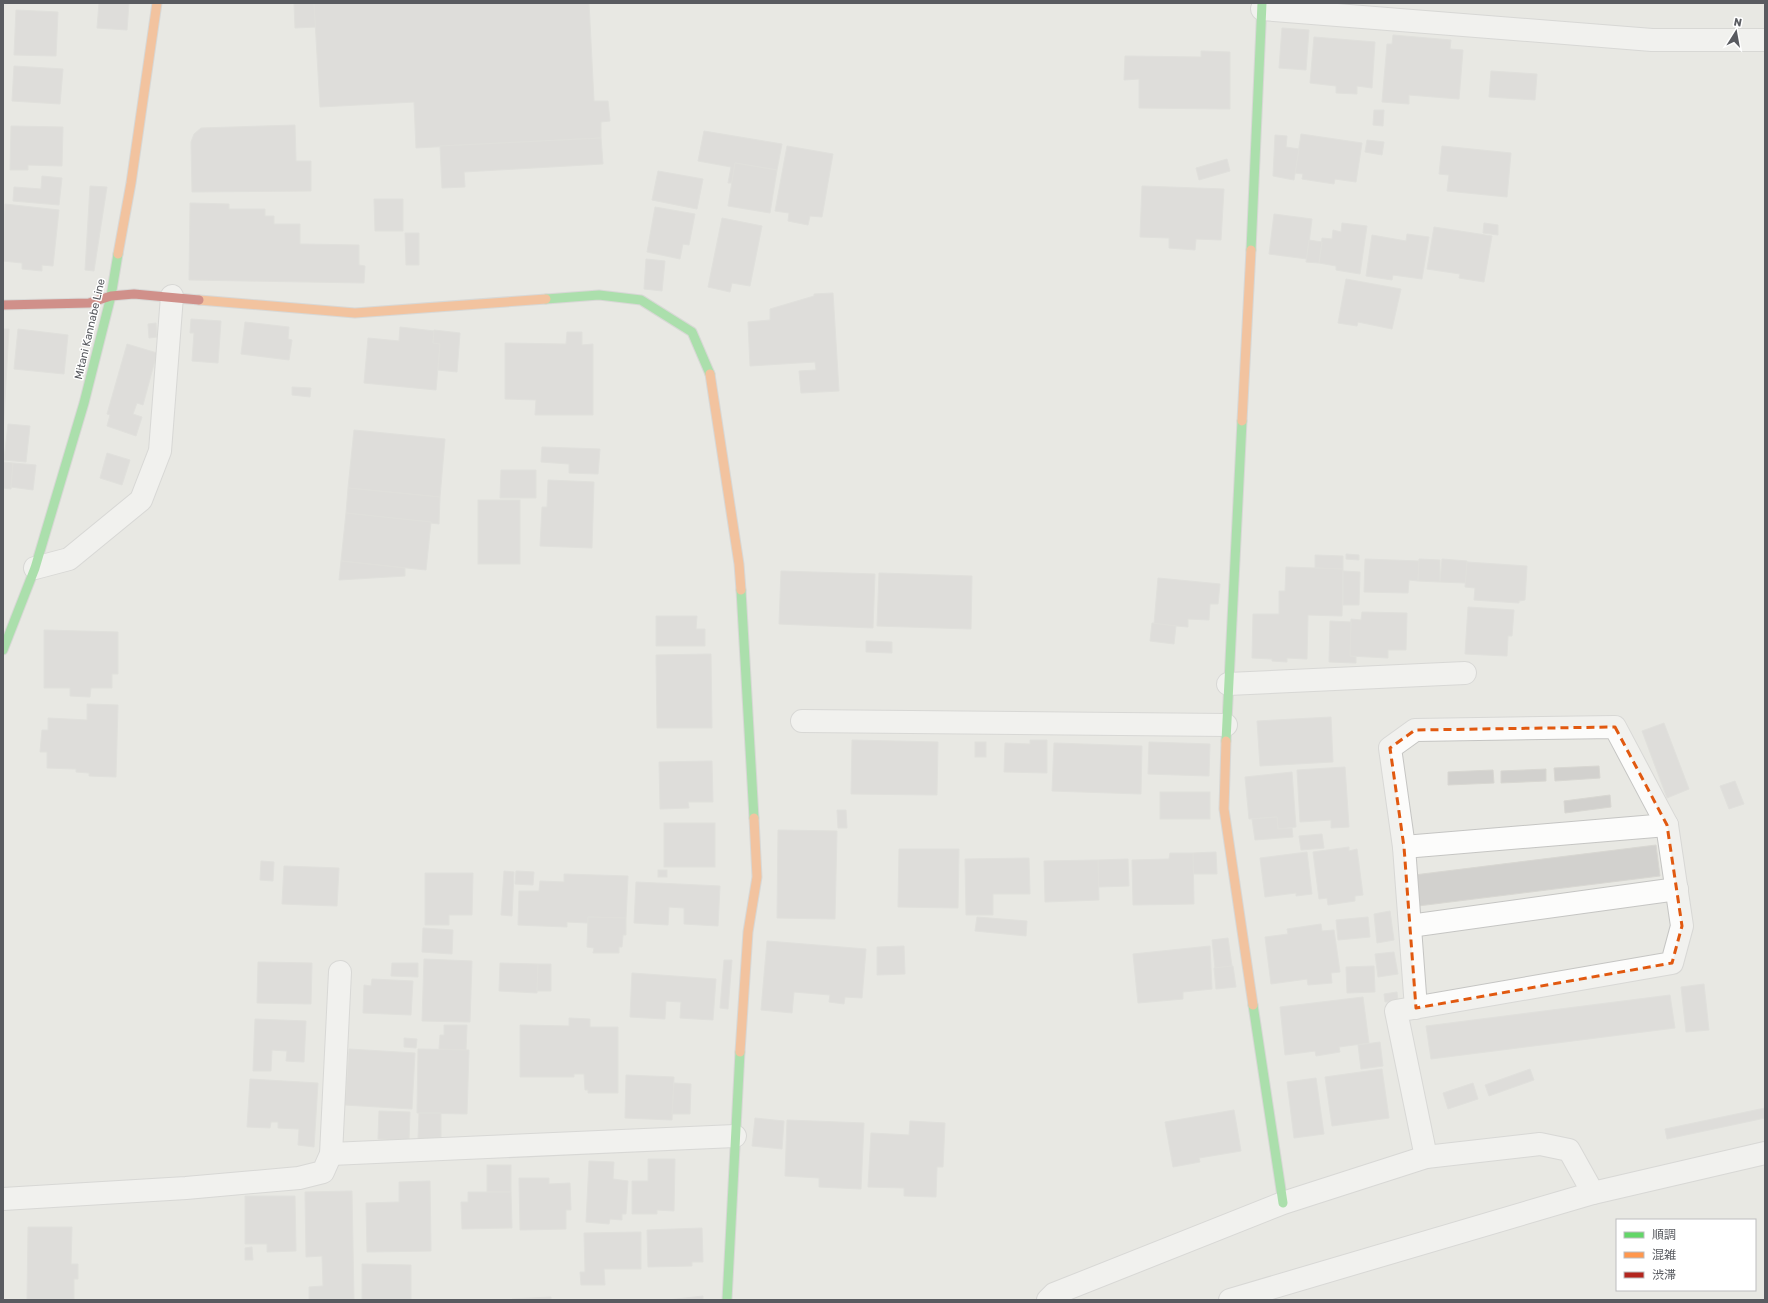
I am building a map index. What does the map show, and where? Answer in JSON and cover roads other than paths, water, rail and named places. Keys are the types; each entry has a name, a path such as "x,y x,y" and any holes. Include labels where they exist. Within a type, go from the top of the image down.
{"street":[{"name":"Mitani Kannabe Line","path":"3,650 35,568 84,403 111,296 131,183 157,3"},
{"path":"1283,1203 1224,809 1226,725 1262,6 1652,40 1765,40"},
{"path":"3,305 90,303 111,296 134,294 172,296 355,313 599,296 641,300 692,332 710,374 739,564 757,877 748,932 734,1136 727,1300"},
{"path":"35,568 69,559 141,500 160,451 172,296"},
{"path":"1228,684 1465,673"},
{"path":"802,721 1226,725"},
{"path":"1416,1008 1404,847 1390,748 1415,730 1615,728 1667,825 1682,926 1672,963 1416,1008 1396,1011 1426,1157"},
{"path":"1404,847 1667,825"},
{"path":"1410,926 1677,889"},
{"path":"3,1199 186,1188 299,1178 323,1172 331,1154 340,972"},
{"path":"331,1154 734,1136"},
{"path":"1048,1300 1054,1294 1283,1203 1426,1157 1540,1144 1569,1150 1593,1194"},
{"path":"1230,1300 1593,1194 1765,1153"}]}
